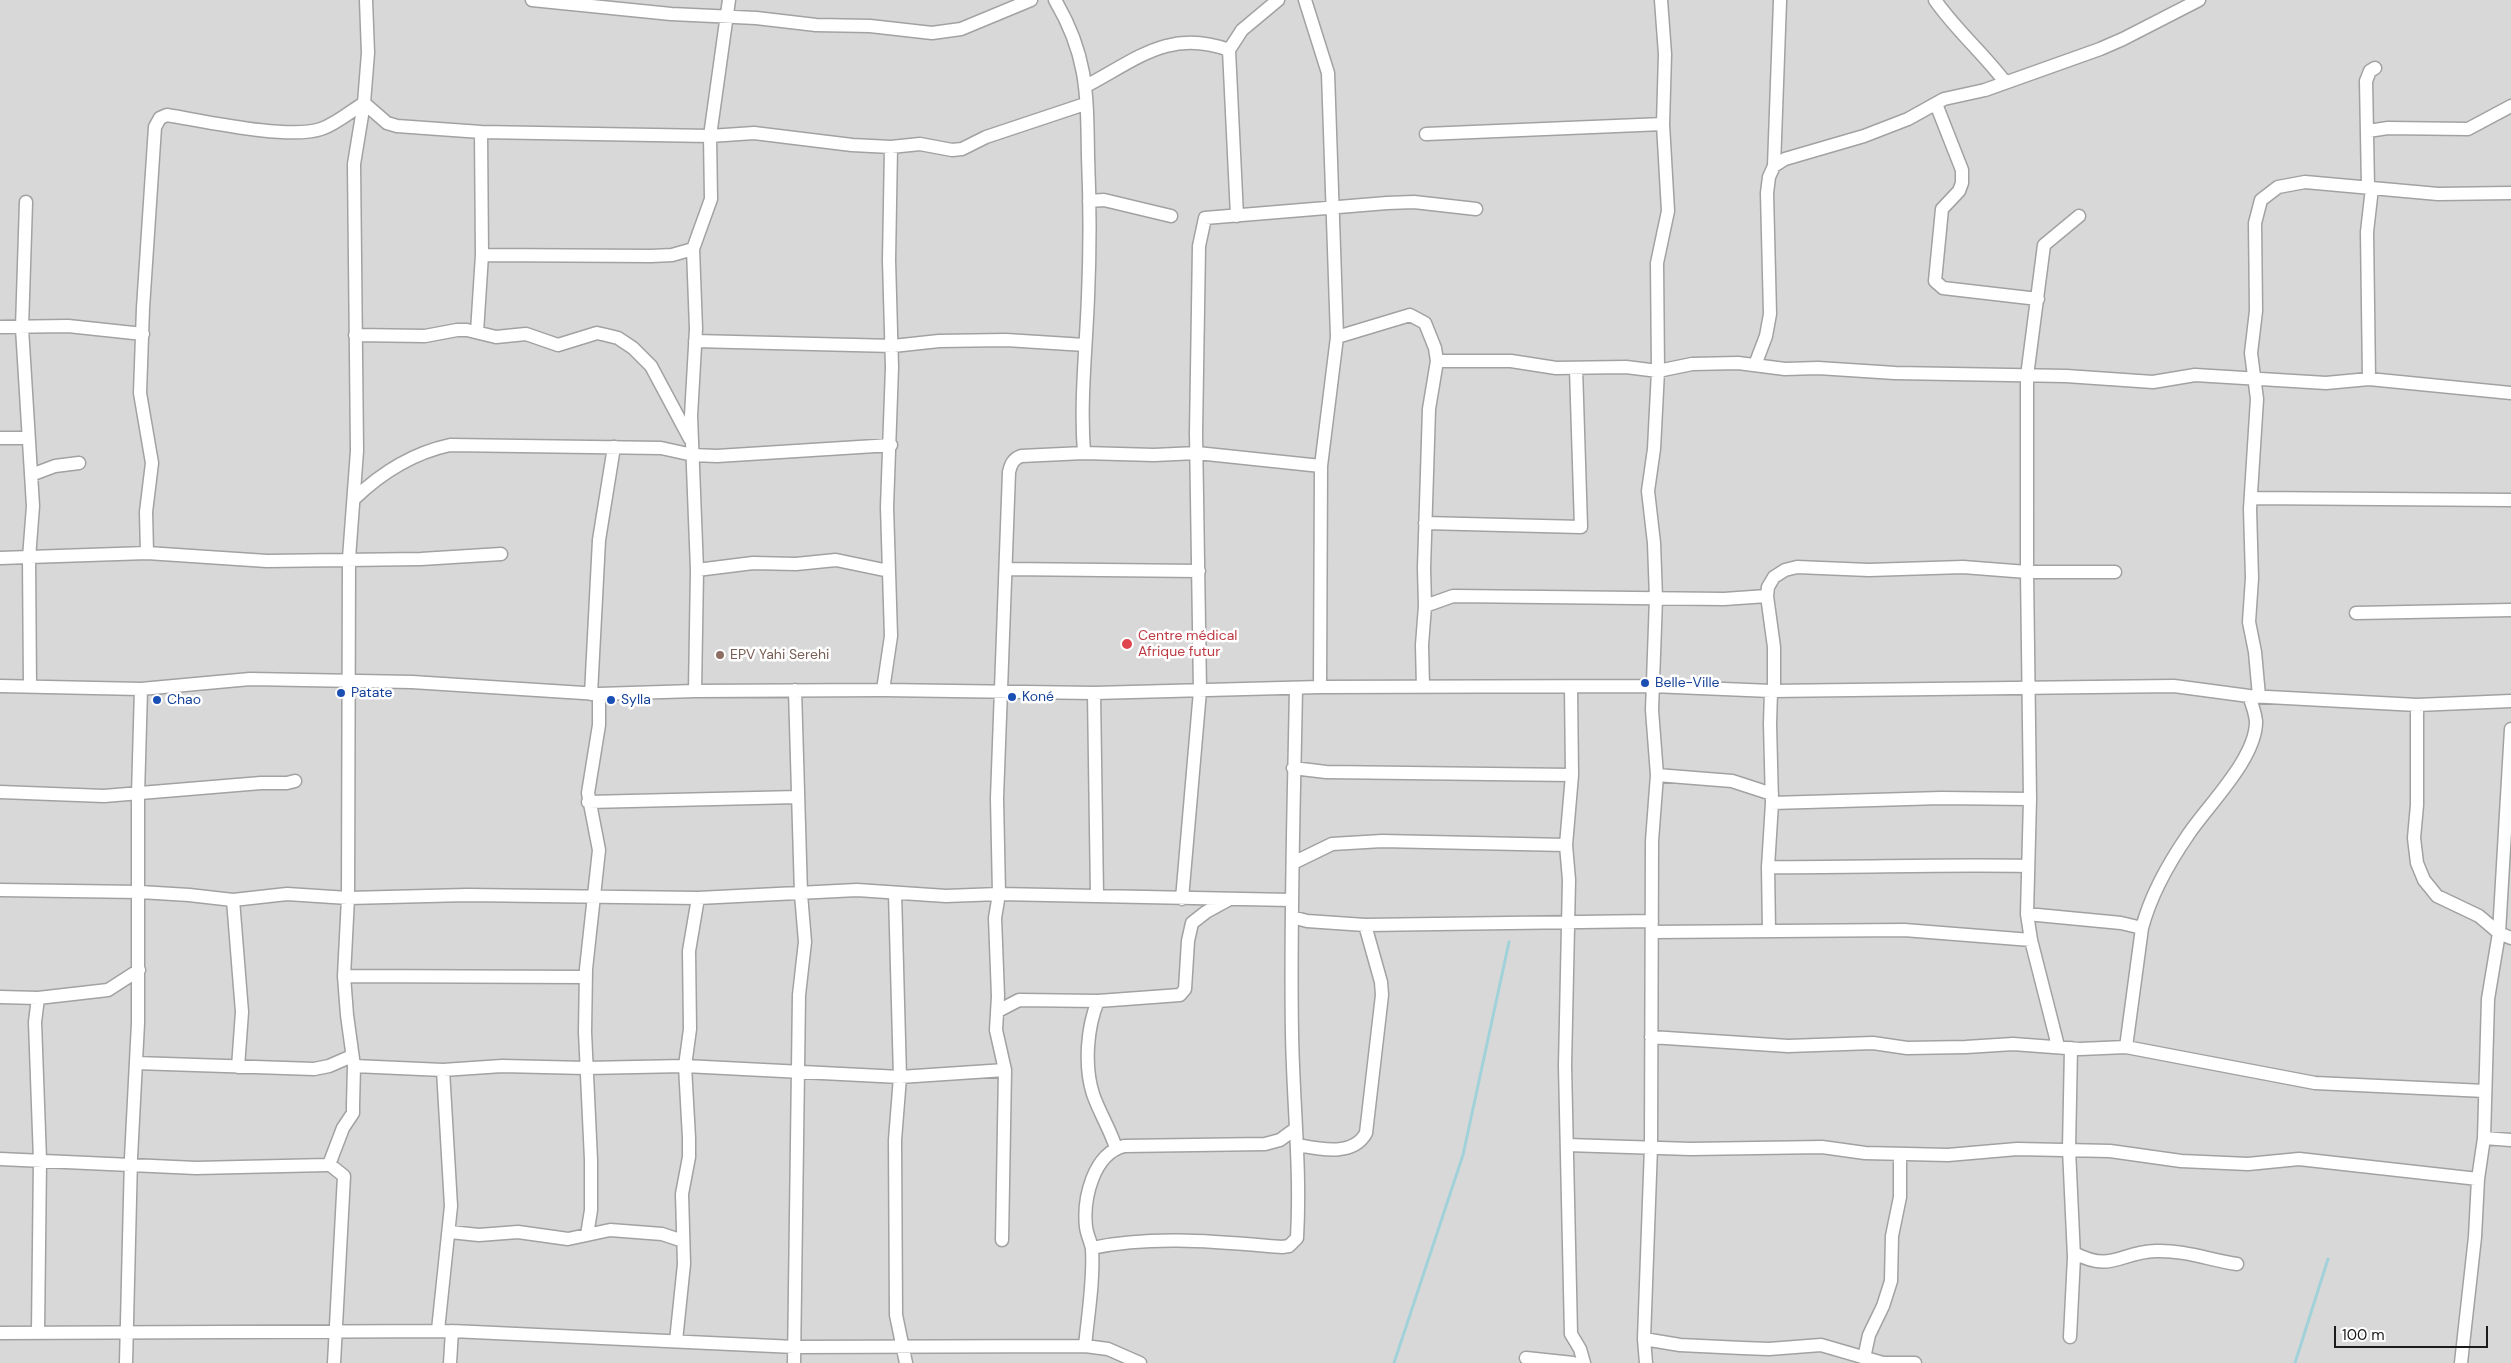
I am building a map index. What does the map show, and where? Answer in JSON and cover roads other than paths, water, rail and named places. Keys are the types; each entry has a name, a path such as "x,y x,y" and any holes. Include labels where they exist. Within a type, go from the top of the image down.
{"street":[{"path":"329,1164 343,1128 352,1113 353,1061 344,976 348,898 349,558 357,451 354,164 364,103 368,53 366,0"},
{"path":"532,0 816,25 870,26 932,33 961,29 1031,0"},
{"path":"695,691 696,570 691,416 696,341 693,250 711,199 710,136 729,0"},
{"path":"1055,0 1076,39 1086,86 1089,201 1088,298 1081,414 1084,453"},
{"path":"1237,216 1228,50 1242,30 1278,0"},
{"path":"1305,0 1328,73 1337,337 1321,466 1320,687"},
{"path":"1646,1363 1644,1339 1651,1147 1652,842 1657,775 1652,710 1656,598 1654,543 1648,491 1654,449 1658,371 1657,263 1668,211 1663,124 1665,54 1661,0"},
{"path":"1756,365 1766,336 1770,314 1767,193 1768,177 1774,166 1780,0"},
{"path":"1935,0 1948,19 1988,60 2005,82"},
{"path":"1774,166 1785,159 1884,129 1944,99 1985,90 2123,40 2175,6 2199,0"},
{"path":"1086,86 1142,54 1169,45 1195,41 1228,50"},
{"path":"2369,379 2366,232 2370,187 2366,81 2370,71 2375,68"},
{"path":"364,103 387,123 481,132 710,136 754,133 852,145 891,147 920,144 952,150 962,149 986,137 1085,104"},
{"path":"147,553 146,512 152,463 140,393 144,334 143,308 156,127 160,118 167,115 272,131 311,132 323,128 364,103"},
{"path":"1936,104 1962,170 1962,183 1959,191 1942,209 1935,282 1943,288 2038,298"},
{"path":"2368,131 2388,128 2468,129 2511,106"},
{"path":"1426,134 1663,124"},
{"path":"477,332 482,255 481,132"},
{"path":"883,690 891,636 886,507 891,445 893,346 889,260 891,147"},
{"path":"2126,1047 2142,928 2162,875 2188,835 2233,776 2250,745 2256,723 2254,696 2255,652 2249,622 2252,578 2251,498 2257,399 2251,353 2256,311 2255,223 2261,200 2278,187 2305,182 2438,194 2511,193"},
{"path":"1089,201 1104,200 1171,216"},
{"path":"26,202 22,328 33,506 29,558 30,687"},
{"path":"1182,899 1200,691 1197,453 1199,246 1205,218 1414,202 1476,209"},
{"path":"2070,1337 2074,1253 2065,1047 2031,940 2027,914 2030,687 2027,572 2027,376 2044,245 2079,216"},
{"path":"482,255 598,254 651,256 672,255 693,250"},
{"path":"1337,337 1410,315 1425,323 1435,348 1437,361 1429,409 1425,523 1425,606 1422,645 1423,687"},
{"path":"0,327 68,326 144,334"},
{"path":"355,335 425,336 457,330 477,332 496,337 526,334 558,345 597,333 618,338 652,366 693,449"},
{"path":"696,341 893,346 974,340 1085,345"},
{"path":"1437,361 1512,361 1576,368 1626,367 1658,371 1712,362 1785,369 1818,368 1895,373 2027,376 2153,382 2195,375 2326,384 2369,379 2511,392"},
{"path":"1425,523 1581,527 1576,368"},
{"path":"0,438 28,438"},
{"path":"354,499 368,485 388,472 432,449 450,446 693,449 737,456 891,445"},
{"path":"587,1235 591,1210 591,1160 586,1068 586,977 595,895 598,838 588,802 599,725 595,694 599,540 614,447"},
{"path":"1002,1240 1004,1070 996,1030 998,1011 996,918 999,894 997,798 1011,464 1021,456 1084,453 1134,455 1197,453 1321,466"},
{"path":"31,475 55,466 79,463"},
{"path":"2251,498 2511,500"},
{"path":"0,558 147,553 267,561 349,558 422,559 501,554"},
{"path":"696,570 753,563 796,564 836,560 889,571"},
{"path":"1769,931 1768,867 1772,798 1770,724 1774,647 1767,596 1768,587 1774,578 1785,570 1797,567 1869,570 1970,567 2027,572 2115,572"},
{"path":"1006,568 1199,571"},
{"path":"1425,606 1453,596 1656,598 1767,596"},
{"path":"2356,613 2511,610"},
{"path":"0,686 141,689 250,679 412,682 595,694 795,690 1094,693 1320,687 1652,686 1773,691 2174,686 2254,696 2417,705 2511,701"},
{"path":"1572,687 1572,775 1566,845 1569,921 1564,1066 1571,1334 1580,1349 1584,1363"},
{"path":"1092,1248 1116,1243 1145,1241 1289,1246 1296,1238 1298,1145 1295,1129 1292,1059 1291,900 1296,688"},
{"path":"126,1363 129,1332 132,1163 139,970 138,794 141,689"},
{"path":"794,1363 799,996 805,942 801,894 795,690"},
{"path":"1094,693 1097,896"},
{"path":"2417,705 2418,805 2414,838 2417,862 2424,880 2437,896 2479,916 2499,933 2511,938"},
{"path":"2461,1363 2475,1237 2478,1179 2484,1138 2488,999 2499,933 2511,729"},
{"path":"1293,768 1326,772 1572,775"},
{"path":"1657,775 1677,778 1724,780 1772,798 2030,799"},
{"path":"0,792 92,796 138,794 261,783 287,784 295,780"},
{"path":"588,802 798,797"},
{"path":"1293,863 1332,844 1382,841 1566,845"},
{"path":"1768,867 1858,868 1975,864 2027,866"},
{"path":"0,890 189,894 233,900 287,894 348,898 406,895 595,895 698,898 857,890 946,896 999,894 1291,900"},
{"path":"895,893 900,1077 895,1140 896,1315 906,1363"},
{"path":"676,1341 684,1264 682,1194 689,1157 685,1066 690,1029 689,951 698,898"},
{"path":"233,900 242,1012 238,1068"},
{"path":"998,1011 1010,1003 1028,999 1098,1001 1176,996 1183,993 1192,923 1206,912 1229,900"},
{"path":"2027,914 2121,923 2142,928"},
{"path":"1292,917 1307,921 1365,925 1569,921 1769,931 1904,930 2031,940"},
{"path":"1298,1145 1319,1149 1350,1147 1366,1133 1382,995 1381,982 1365,925"},
{"path":"0,997 38,998 108,990 139,970"},
{"path":"344,976 586,977"},
{"path":"38,998 34,1022 40,1160 38,1332"},
{"path":"1098,1001 1090,1025 1089,1076 1092,1093 1116,1148"},
{"path":"1652,1036 1788,1046 1873,1043 1908,1048 1966,1048 2013,1044 2065,1047 2126,1047 2315,1083 2485,1091"},
{"path":"136,1063 238,1068 314,1069 353,1061 443,1070 502,1066 586,1068 685,1066 900,1077 1004,1070"},
{"path":"438,1330 452,1206 443,1070"},
{"path":"1084,1346 1092,1248 1086,1228 1090,1187 1103,1160 1116,1148 1137,1145 1264,1144 1280,1140 1295,1129"},
{"path":"2484,1138 2511,1140"},
{"path":"1567,1144 1751,1149 1822,1147 1900,1154 1948,1155 2018,1149 2069,1149 2154,1155 2181,1161 2248,1164 2299,1158 2478,1179"},
{"path":"1864,1358 1869,1335 1883,1306 1891,1281 1892,1236 1900,1197 1900,1154"},
{"path":"0,1159 132,1163 196,1168 329,1164 344,1176 334,1363"},
{"path":"450,1232 479,1235 518,1232 557,1239 577,1238 610,1230 662,1234 683,1241"},
{"path":"2074,1253 2092,1262 2102,1263 2154,1251 2170,1251 2237,1264"},
{"path":"0,1332 452,1330 795,1347 1084,1346 1108,1349 1140,1363"},
{"path":"450,1363 452,1330"},
{"path":"1644,1339 1680,1345 1769,1349 1822,1344 1884,1363 1915,1363"},
{"path":"1526,1358 1573,1363"}],"waterway":[{"path":"1394,1363 1463,1155 1509,942"},
{"path":"2295,1363 2328,1259"}],"place":[{"name":"Centre médical Afrique futur","path":"1127,644"},
{"name":"EPV Yahi Serehi","path":"720,655"},
{"name":"Belle-Ville","path":"1645,683"},
{"name":"Patate","path":"341,693"},
{"name":"Koné","path":"1012,697"},
{"name":"Chao","path":"157,700"},
{"name":"Sylla","path":"611,700"}]}
